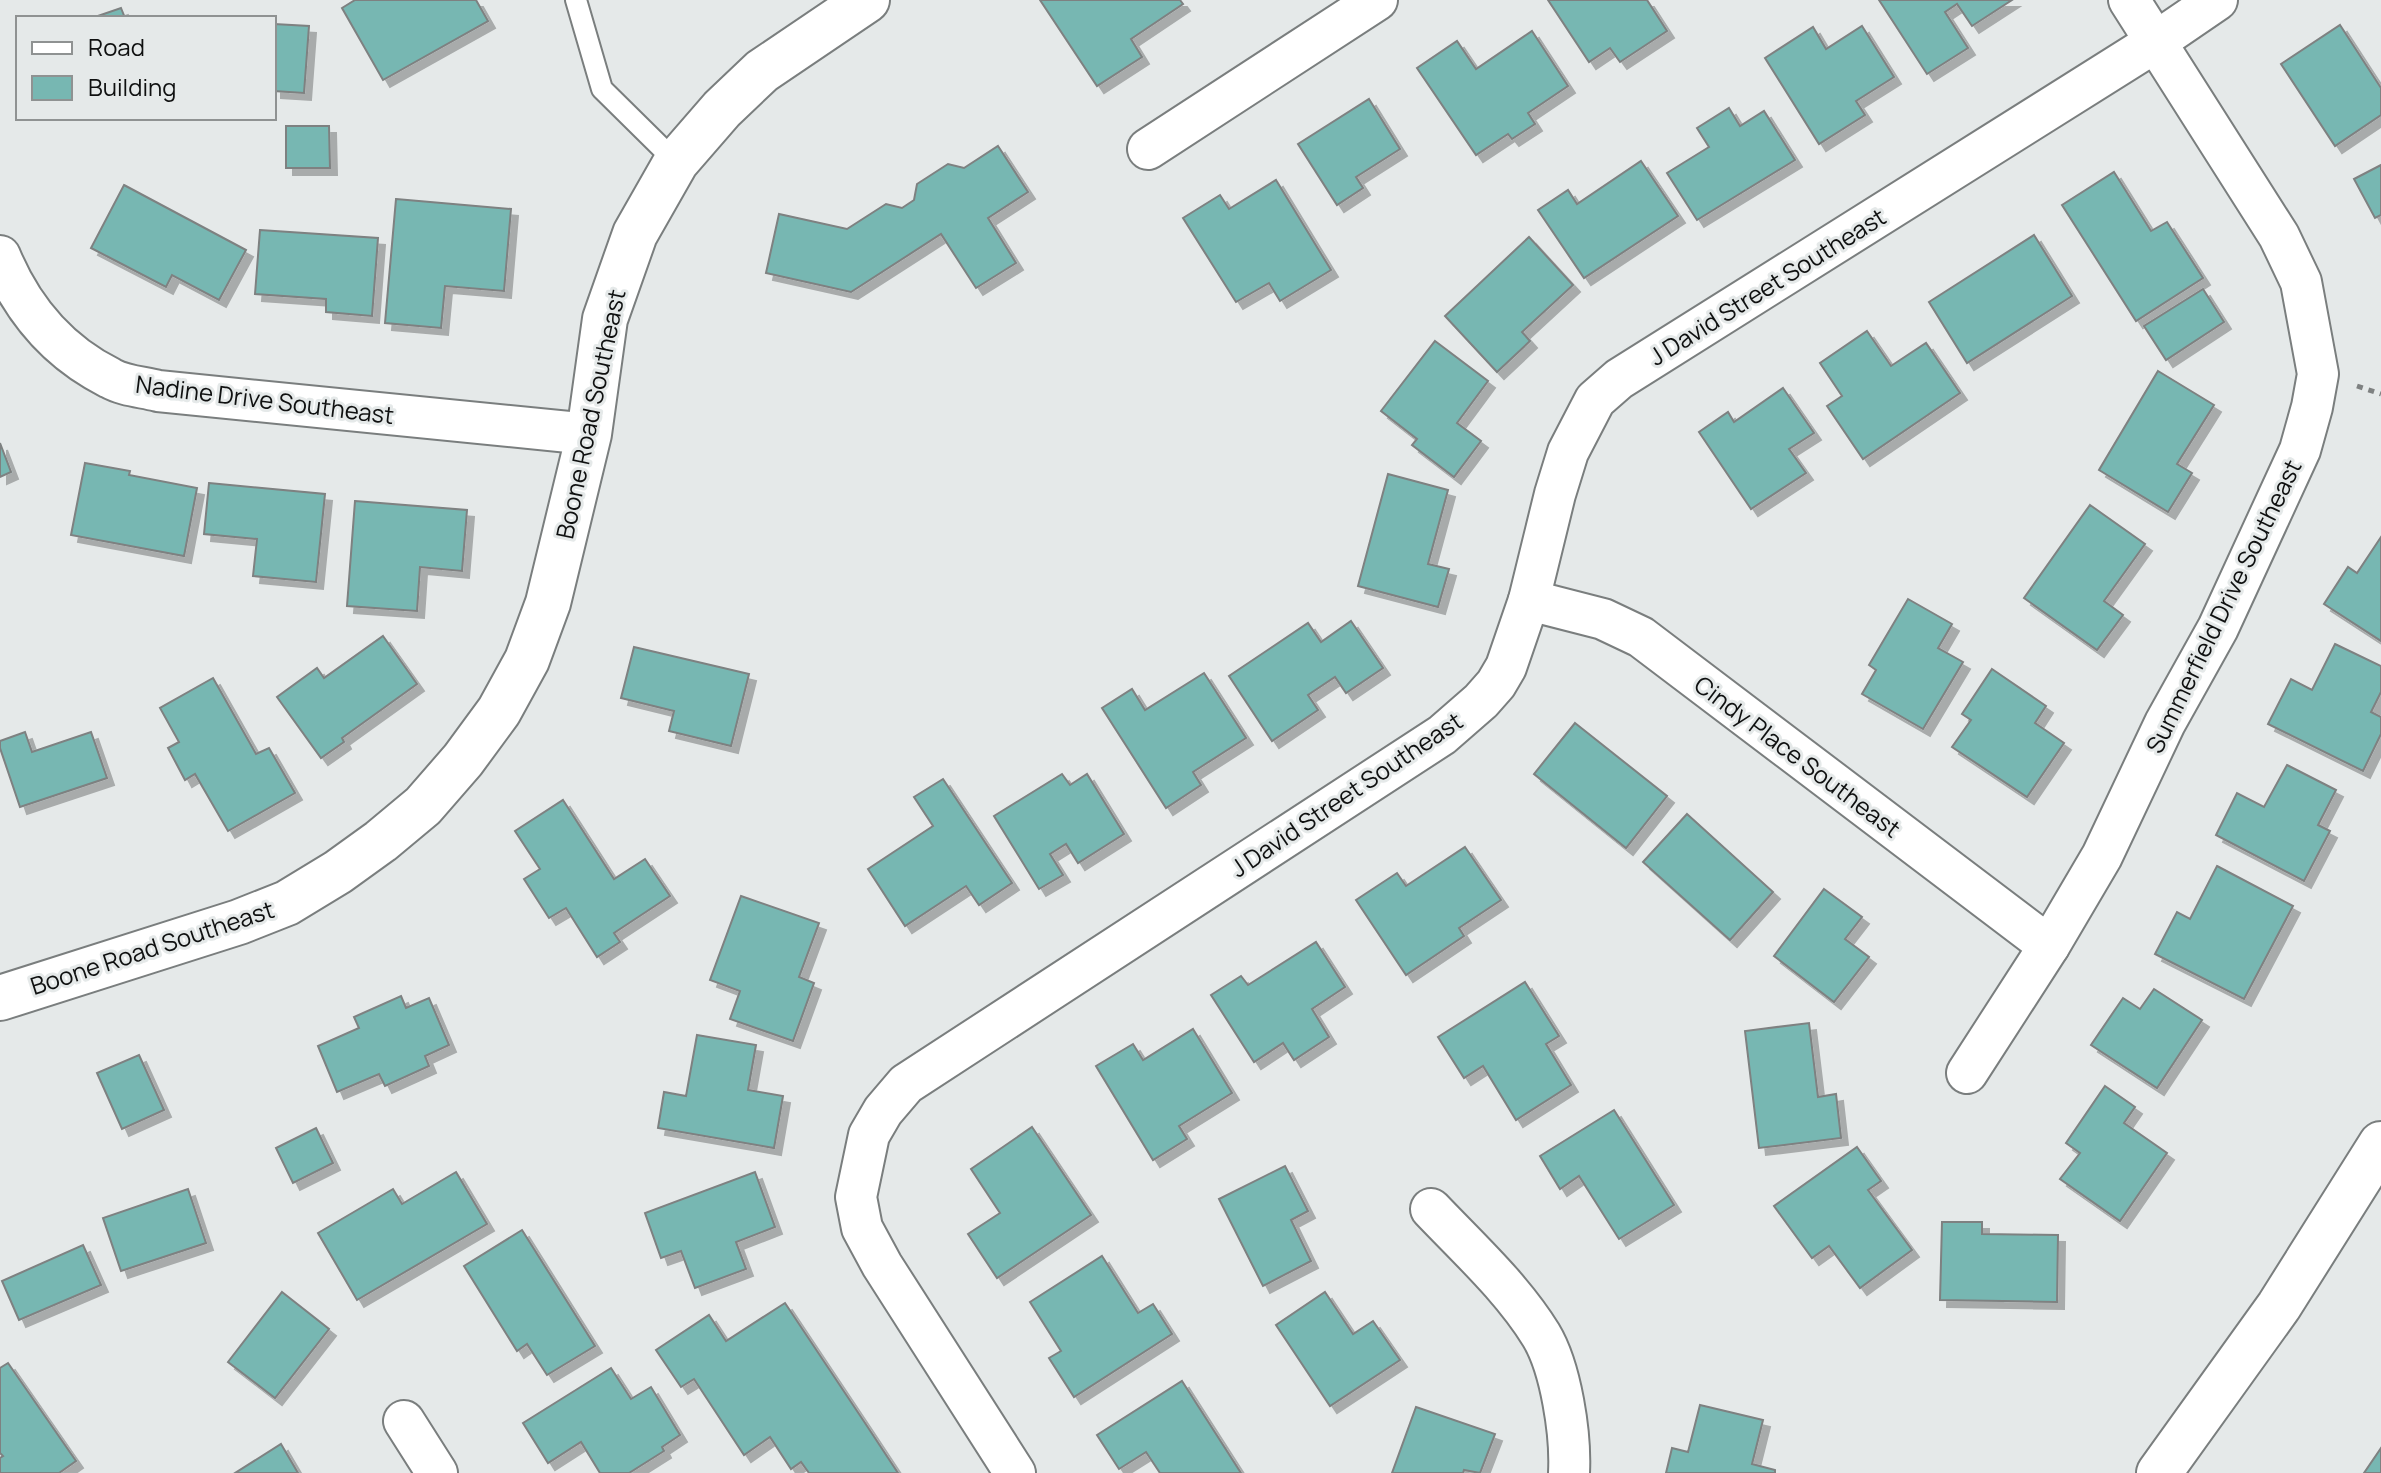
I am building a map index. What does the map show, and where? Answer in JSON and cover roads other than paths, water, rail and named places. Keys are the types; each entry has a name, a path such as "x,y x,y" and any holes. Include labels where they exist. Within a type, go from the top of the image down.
{"street":[{"name":"Boone Road Southeast","path":"0,998 239,922 287,903 381,841 423,806 463,760 499,711 527,660 548,603 589,434 605,319 635,234 676,162 722,109 762,71 867,0"},
{"path":"1148,149 1377,0"},
{"name":"Summerfield Drive Southeast","path":"1967,1073 2049,946 2102,856 2165,723 2218,628 2300,450 2318,374 2301,282 2279,236 2129,0"},
{"name":"J David Street Southeast","path":"1015,1473 882,1265 862,1228 856,1197 869,1135 883,1111 906,1084 1442,735 1481,701 1506,667 1529,600 1568,452 1595,400 1619,379 2157,41 2217,0"},
{"name":"Nadine Drive Southeast","path":"0,256 12,284 45,331 112,380 158,391 589,434"},
{"name":"Cindy Place Southeast","path":"1529,600 1603,619 1641,637 2049,946"},
{"path":"2159,1473 2279,1306 2381,1144"},
{"path":"1431,1209 1518,1303 1543,1338 1559,1383 1567,1423 1569,1473"},
{"path":"404,1421 437,1473"}],"lane":[{"path":"576,0 602,89 676,162"}]}
